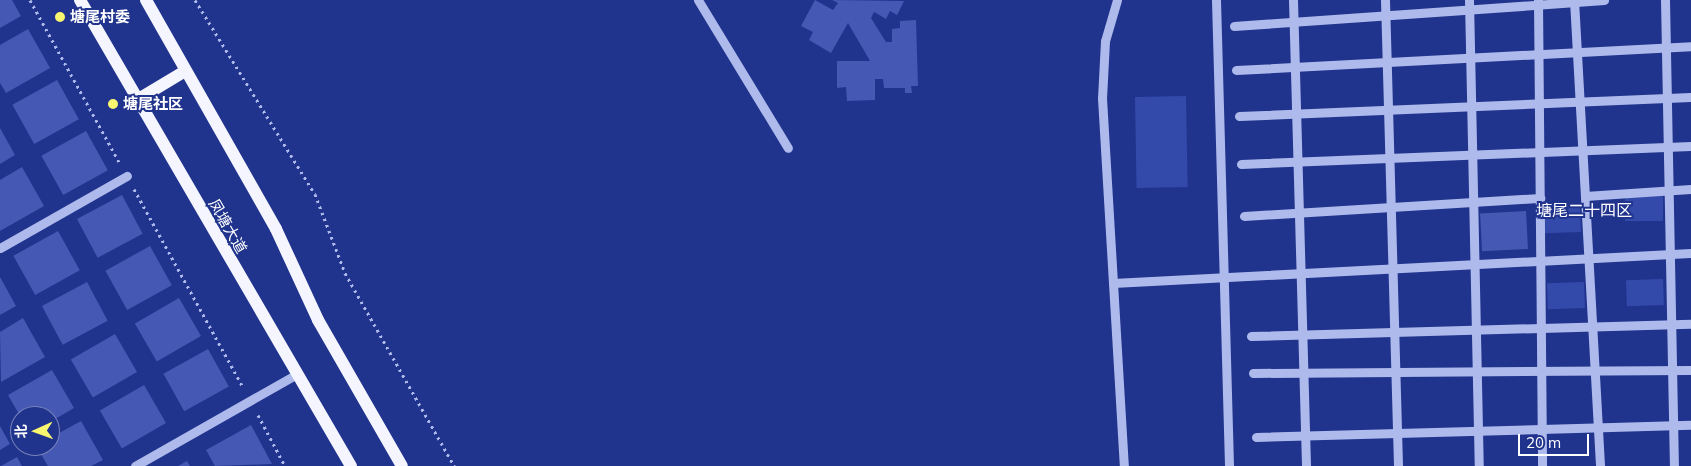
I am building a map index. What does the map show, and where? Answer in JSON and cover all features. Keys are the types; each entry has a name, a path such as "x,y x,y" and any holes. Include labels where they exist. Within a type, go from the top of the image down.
{"main road":[{"name":"凤塘大道","path":"80,0 351,466"},
{"path":"146,0 276,229 318,320 402,466"},
{"path":"137,100 185,71"}],"street":[{"path":"698,0 788,148"},
{"path":"1117,0 1105,42 1102,98 1124,466"},
{"path":"1216,0 1226,275 1229,466"},
{"path":"1293,0 1306,466"},
{"path":"1384,0 1398,466"},
{"path":"1234,26 1385,16 1469,5 1604,0"},
{"path":"1665,0 1674,466"},
{"path":"1574,1 1600,466"},
{"path":"1538,2 1542,466"},
{"path":"1469,5 1479,466"},
{"path":"1236,70 1691,46"},
{"path":"1238,116 1691,97"},
{"path":"1241,164 1691,146"},
{"path":"0,248 127,176"},
{"path":"1585,196 1691,189"},
{"path":"1244,216 1540,198"},
{"path":"1113,283 1226,275 1691,253"},
{"path":"1250,336 1691,324"},
{"path":"1253,373 1691,370"},
{"path":"135,466 297,374"},
{"path":"1256,437 1691,425"}],"path":[{"path":"30,0 285,466"},
{"path":"195,0 315,194 345,273 454,466"}],"shaded area":[{"path":"1186,96 1188,187 1137,188 1135,97"},
{"path":"1625,195 1663,195 1663,221 1625,221"},
{"path":"1580,206 1581,232 1544,233 1543,207"},
{"path":"1663,279 1664,305 1627,306 1626,280"},
{"path":"1584,282 1585,308 1548,309 1547,283"}],"building":[{"path":"0,0 12,0 21,16 0,28"},
{"path":"815,0 833,10 838,3 832,0 904,1 897,15 890,11 886,19 874,12 871,18 886,42 892,42 892,29 900,28 900,21 916,20 918,86 911,86 912,93 905,93 905,88 884,88 883,79 875,79 875,100 847,101 846,87 837,88 837,61 870,61 848,23 831,53 809,40 813,32 801,26"},
{"path":"28,29 50,68 6,93 0,83 0,45"},
{"path":"57,80 79,119 34,144 12,105"},
{"path":"0,128 15,155 0,164"},
{"path":"86,131 108,170 63,195 41,156"},
{"path":"22,167 44,206 0,231 0,180"},
{"path":"122,195 143,234 98,258 77,219"},
{"path":"1526,211 1528,249 1482,251 1480,213"},
{"path":"58,231 80,270 35,295 13,256"},
{"path":"150,246 172,285 127,310 105,271"},
{"path":"0,277 16,306 0,315"},
{"path":"87,282 108,321 63,345 42,306"},
{"path":"179,298 201,336 157,362 135,324"},
{"path":"23,318 45,357 1,382 0,332"},
{"path":"115,334 137,372 93,398 71,360"},
{"path":"208,349 229,387 184,411 163,374"},
{"path":"52,370 74,408 60,416 60,406 14,406 8,395"},
{"path":"144,385 166,423 122,449 100,410"},
{"path":"81,421 103,460 91,466 48,466 42,456 60,456 60,433"},
{"path":"251,425 272,464 215,466 206,450"},
{"path":"0,426 10,444 0,450"},
{"path":"17,457 22,466 1,466"},
{"path":"187,461 190,466 178,466"}],"place":[{"name":"塘尾村委","path":"60,17"},
{"name":"塘尾社区","path":"113,104"}],"district":[{"name":"塘尾二十四区","path":"1584,210"}]}
